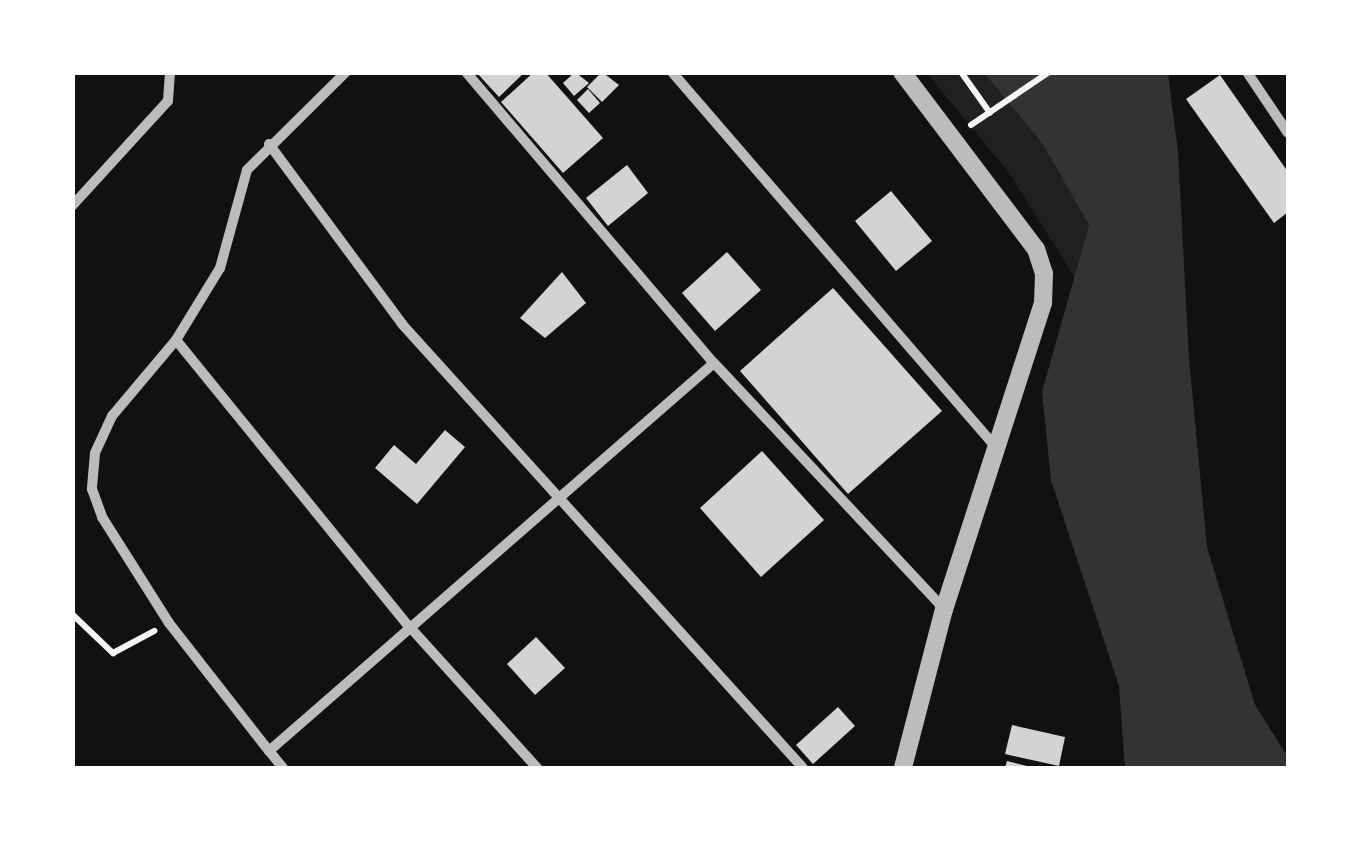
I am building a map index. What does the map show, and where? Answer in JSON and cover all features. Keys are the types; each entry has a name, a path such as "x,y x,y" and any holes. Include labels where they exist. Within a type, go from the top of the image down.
{"street":[{"path":"72,206 168,101 170,72"},
{"path":"283,768 169,624 102,518 92,489 95,453 112,416 176,340 220,268 247,170 269,144 346,72"},
{"path":"466,72 714,363 944,609"},
{"path":"672,72 996,447"},
{"path":"902,72 1036,249 1044,274 1042,302 944,609 903,768"},
{"path":"1246,72 1288,133"},
{"path":"269,144 402,324 804,768"},
{"path":"176,340 408,625 537,768"},
{"path":"269,751 408,625 714,363"}],"path":[{"path":"961,72 990,113"},
{"path":"953,138 1049,72"},
{"path":"72,614 113,653 169,624"}],"shaded area":[{"path":"927,73 984,73 1042,143 1089,225 1076,279 1009,173"},
{"path":"984,73 1168,73 1178,152 1189,359 1207,547 1255,705 1288,757 1288,768 1125,768 1119,686 1051,480 1042,392 1089,225 1042,143"}],"building":[{"path":"476,72 525,72 499,97"},
{"path":"534,72 545,72 603,138 563,173 501,102"},
{"path":"575,72 589,83 574,96 563,83"},
{"path":"602,72 619,85 602,102 587,87"},
{"path":"1220,75 1288,172 1288,212 1274,223 1186,99"},
{"path":"588,89 600,103 589,113 577,100"},
{"path":"627,165 648,193 608,226 586,198"},
{"path":"891,191 932,241 896,271 855,221"},
{"path":"727,252 761,290 715,331 682,293"},
{"path":"562,272 586,303 545,338 520,318"},
{"path":"833,288 942,411 848,494 740,371"},
{"path":"445,430 465,447 417,504 375,468 394,445 416,464"},
{"path":"762,451 824,520 761,577 700,508"},
{"path":"536,637 565,668 535,695 507,664"},
{"path":"838,707 855,726 813,764 796,745"},
{"path":"1012,725 1065,737 1059,766 1005,754"},
{"path":"1007,761 1031,767 1031,768 1005,768"}]}
